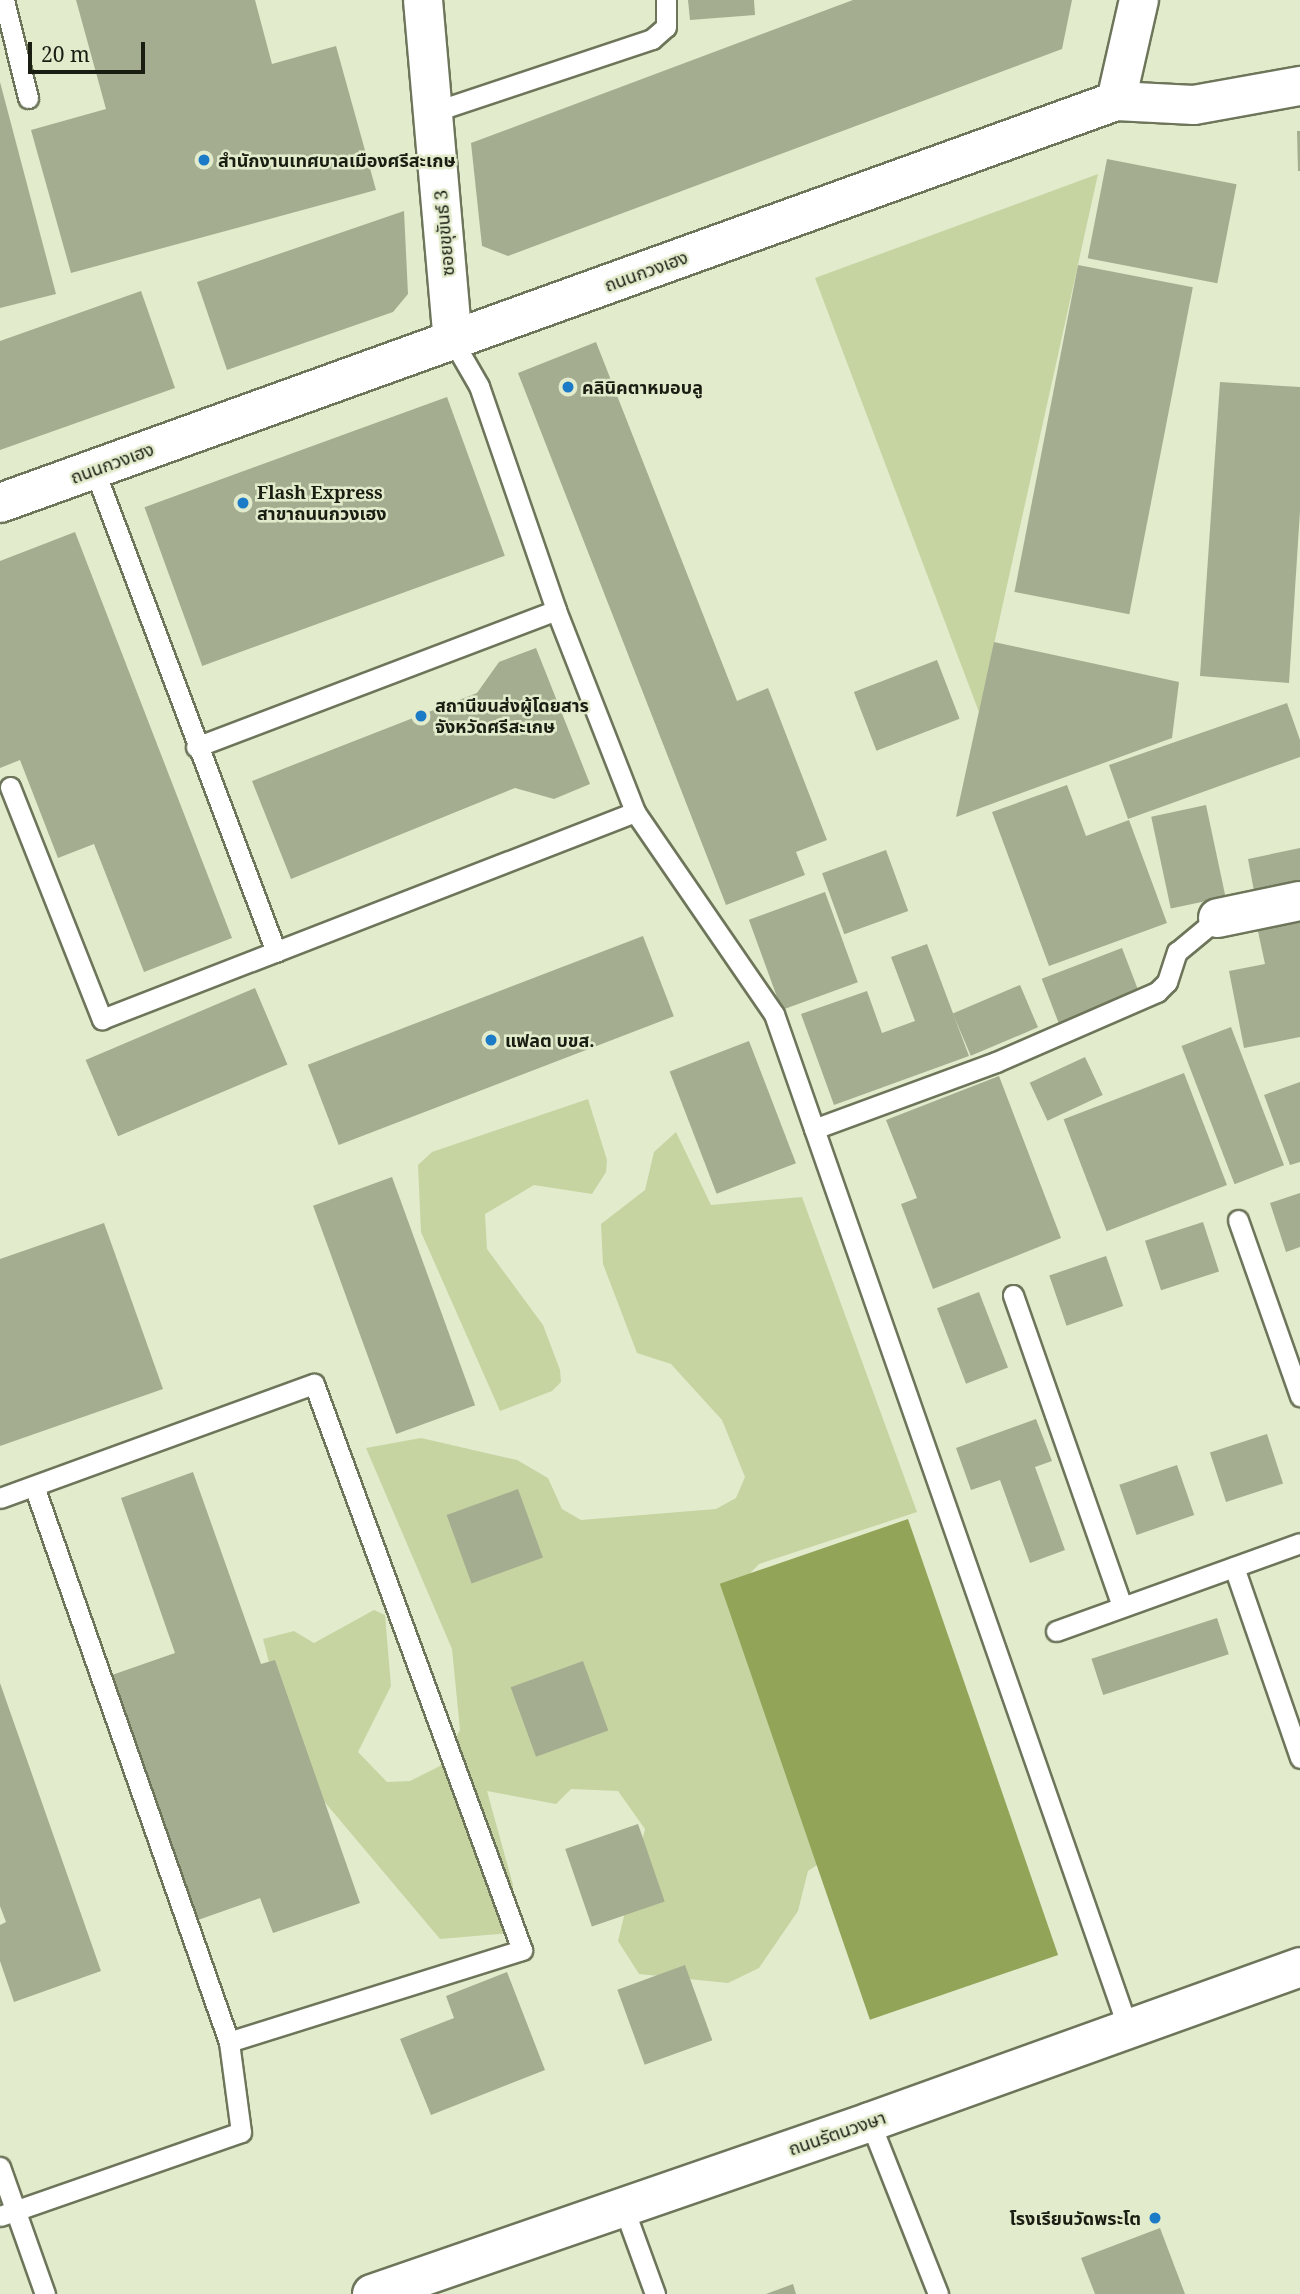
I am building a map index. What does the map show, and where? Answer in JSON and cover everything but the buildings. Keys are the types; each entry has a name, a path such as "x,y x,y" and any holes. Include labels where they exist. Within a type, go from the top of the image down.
{"street":[{"name":"ซอยขุขันธ์ 3","path":"423,0 453,341"},
{"path":"1115,101 1139,0"},
{"name":"ถนนกวงเฮง","path":"0,503 1115,101 1194,106 1300,86"},
{"path":"1218,918 1300,901"},
{"name":"ถนนรัตนวงษา","path":"372,2294 870,2122 1300,1967"}],"lane":[{"path":"4,0 28,98"},
{"path":"433,112 652,38 666,27 666,0"},
{"path":"453,341 480,386 556,610 635,812 774,1014 1128,2028"},
{"path":"94,469 196,747 276,952"},
{"path":"196,747 556,610"},
{"path":"10,787 102,1019 635,812"},
{"path":"814,1129 996,1062 1157,992 1167,982 1177,952 1218,918"},
{"path":"1238,1220 1300,1396"},
{"path":"1013,1295 1122,1607"},
{"path":"0,1498 314,1384 522,1950 229,2042"},
{"path":"8,2213 241,2132 229,2042 34,1486"},
{"path":"1056,1631 1300,1543"},
{"path":"1234,1567 1300,1758"},
{"path":"870,2122 938,2294"},
{"path":"0,2167 8,2213 46,2294"},
{"path":"623,2206 655,2294"}],"shaded area":[{"path":"1098,174 979,712 815,278"},
{"path":"588,1099 607,1160 606,1172 592,1194 534,1185 485,1214 487,1249 543,1325 560,1370 561,1382 552,1391 500,1411 421,1232 418,1165 432,1152"},
{"path":"676,1132 711,1205 802,1197 917,1512 759,1564 735,1589 838,1851 808,1871 798,1911 759,1968 728,1983 639,1974 618,1941 645,1829 618,1791 571,1789 556,1804 487,1791 513,1885 510,1933 440,1939 296,1768 263,1639 294,1631 314,1643 374,1610 385,1615 391,1686 358,1752 387,1782 410,1781 440,1766 460,1730 452,1649 366,1448 421,1438 517,1460 548,1478 562,1509 581,1520 716,1509 736,1498 745,1477 722,1420 671,1364 637,1353 603,1264 601,1224 645,1190 654,1152"},
{"path":"908,1519 1058,1955 870,2020 720,1584"}],"place":[{"name":"สำนักงานเทศบาลเมืองศรีสะเกษ","path":"204,160"},
{"name":"คลินิคตาหมอบลู","path":"568,387"},
{"name":"Flash Express สาขาถนนกวงเฮง","path":"243,503"},
{"name":"สถานีขนส่งผู้โดยสาร จังหวัดศรีสะเกษ","path":"421,716"},
{"name":"แฟลต บขส.","path":"491,1040"},
{"name":"โรงเรียนวัดพระโต","path":"1155,2218"}]}
